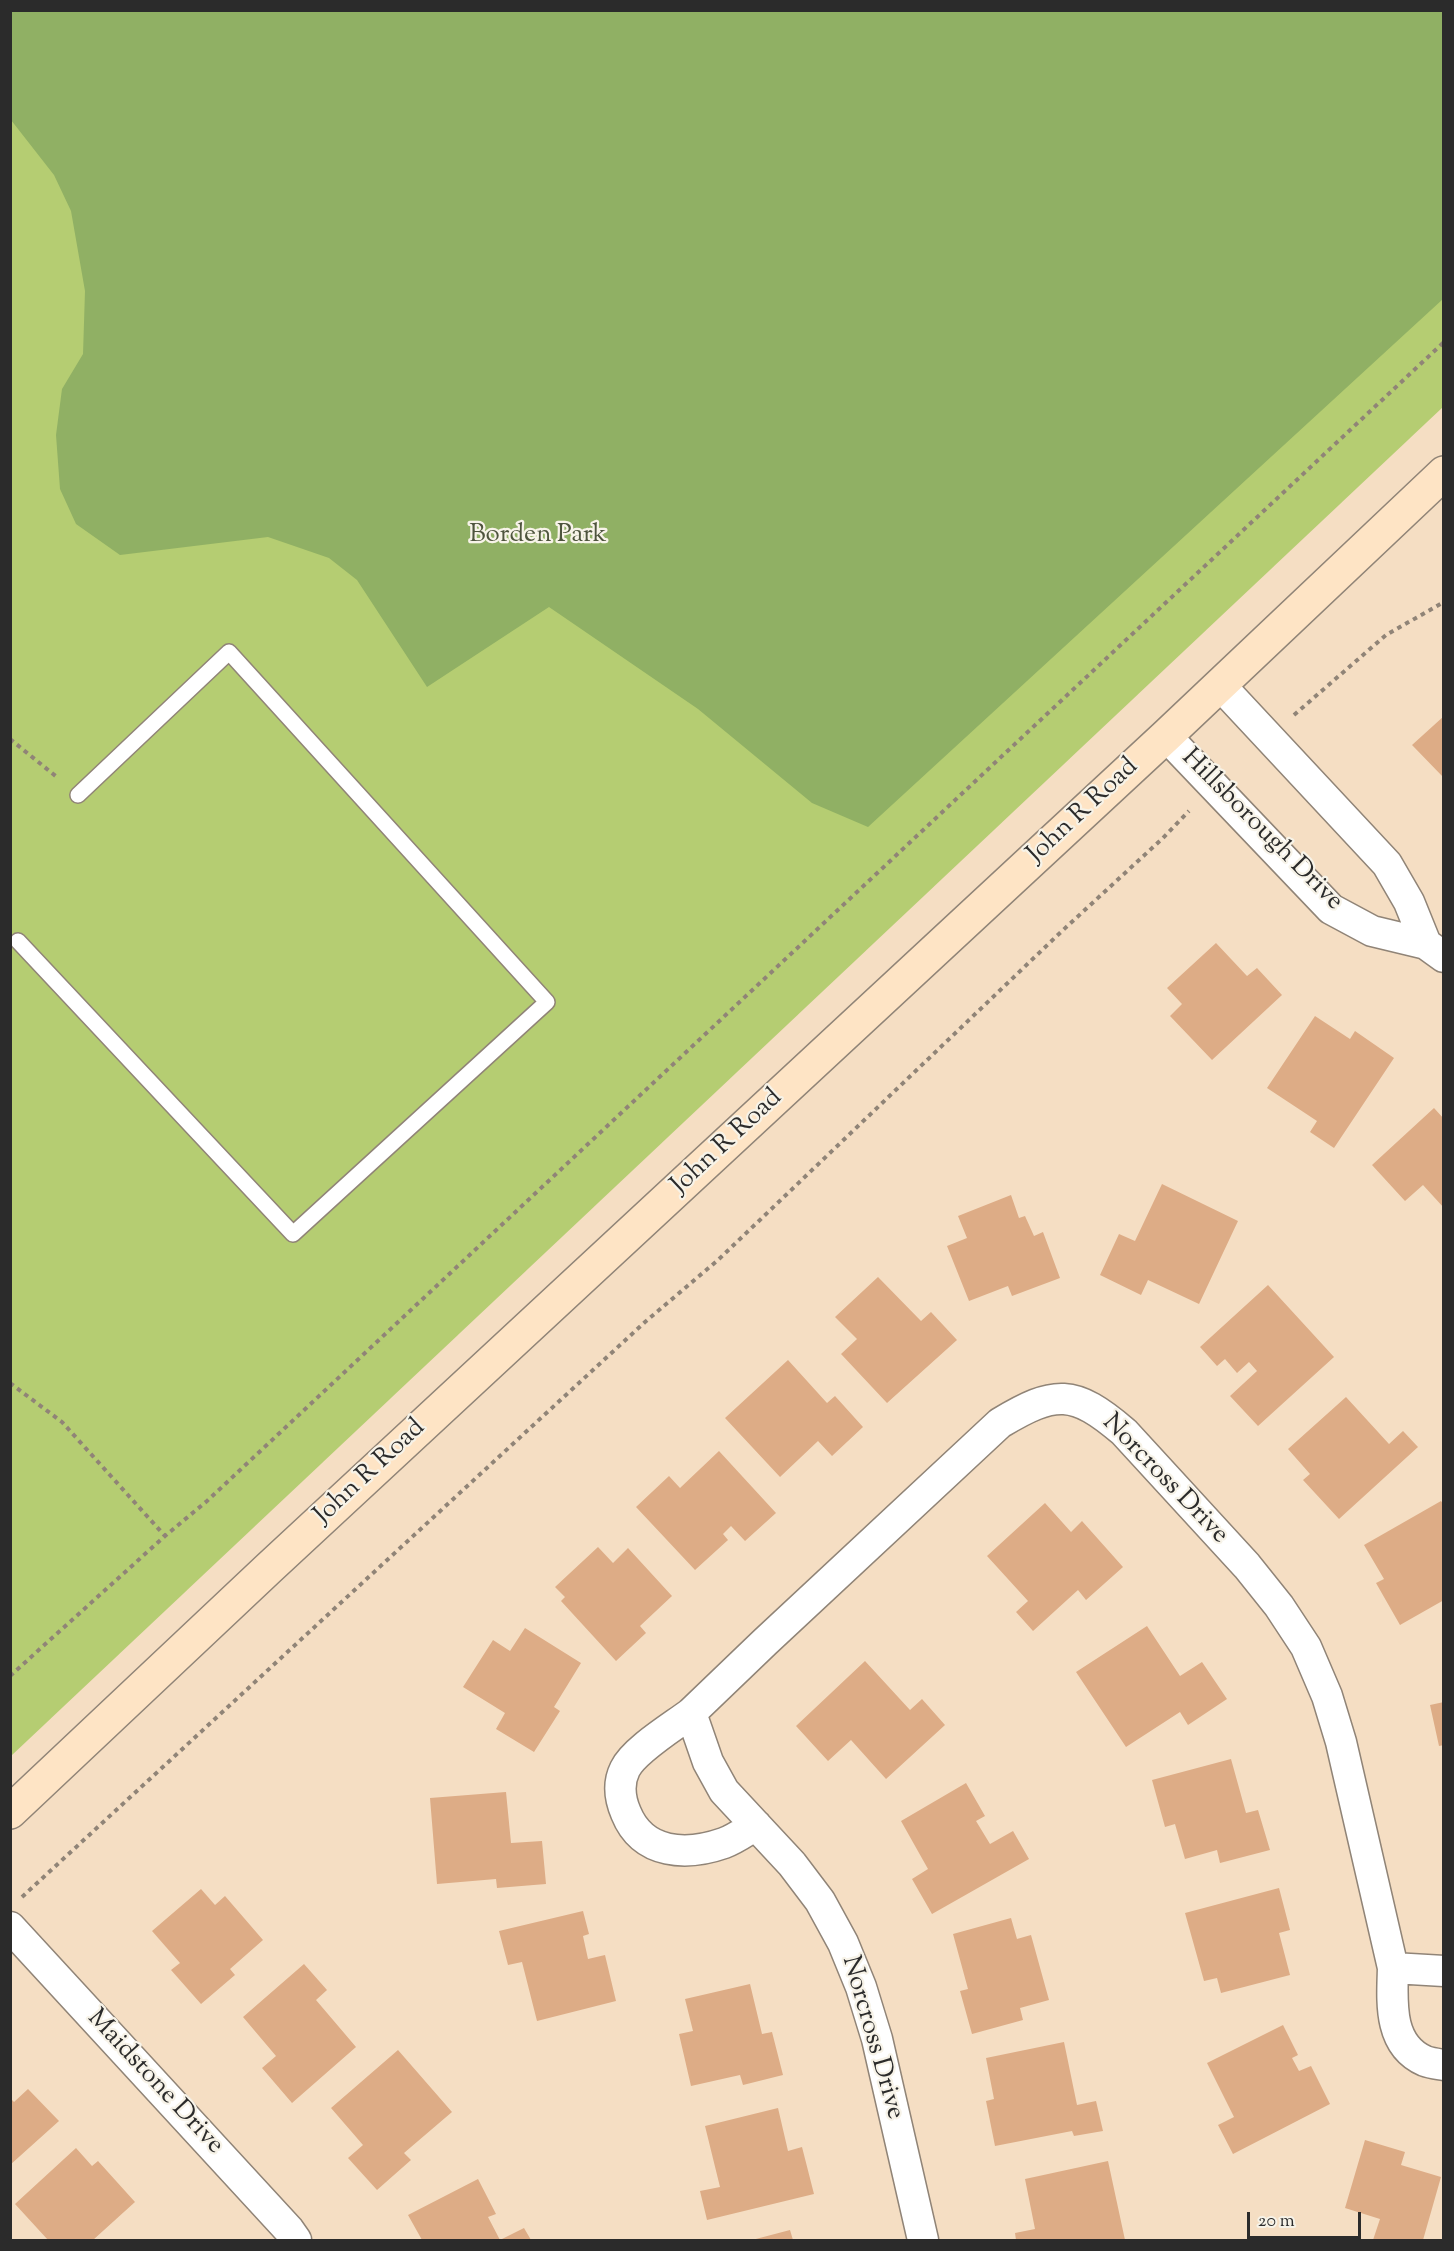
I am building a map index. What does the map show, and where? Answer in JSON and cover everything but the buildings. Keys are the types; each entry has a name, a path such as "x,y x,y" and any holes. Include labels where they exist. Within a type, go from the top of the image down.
{"main road":[{"name":"John R Road","path":"10,1812 268,1568 1166,736 1443,473"}],"street":[{"name":"Hillsborough Drive","path":"1220,685 1387,864 1435,950"},
{"name":"Hillsborough Drive","path":"1166,736 1331,909 1372,931 1435,950"},
{"name":"Norcross Drive","path":"756,1825 725,1843 698,1849 672,1851 656,1847 638,1833 622,1804 621,1784 625,1767 643,1748 691,1713 1000,1423 1029,1405 1055,1398 1083,1402 1105,1415 1124,1431 1247,1566 1306,1647 1327,1696 1341,1742 1393,1968 1392,2007 1398,2034 1409,2049 1424,2061 1443,2066"},
{"name":"Norcross Drive","path":"691,1713 708,1762 724,1791 792,1864 820,1901 843,1943 861,1987 877,2039 923,2241"},
{"name":"Maidstone Drive","path":"10,1927 289,2230 296,2241"},
{"path":"1393,1968 1443,1971"}],"lane":[{"path":"18,941 293,1234 547,1002 229,652 78,795"}],"path":[{"path":"10,1676 225,1484 1443,342"},
{"path":"1298,712 1386,634 1443,602"},
{"path":"10,739 78,795"},
{"path":"32,1886 645,1322 718,1260 1187,813"},
{"path":"10,1383 62,1422 165,1536"}],"green space":[{"path":"11,10 1443,11 1443,299 868,827 812,803 698,709 549,607 427,687 357,580 329,558 268,537 120,555 76,524 60,489 56,435 62,389 83,354 85,291 71,211 54,175 11,120"},
{"name":"Borden Park","path":"11,11 1443,11 1443,407 11,1756"}]}
